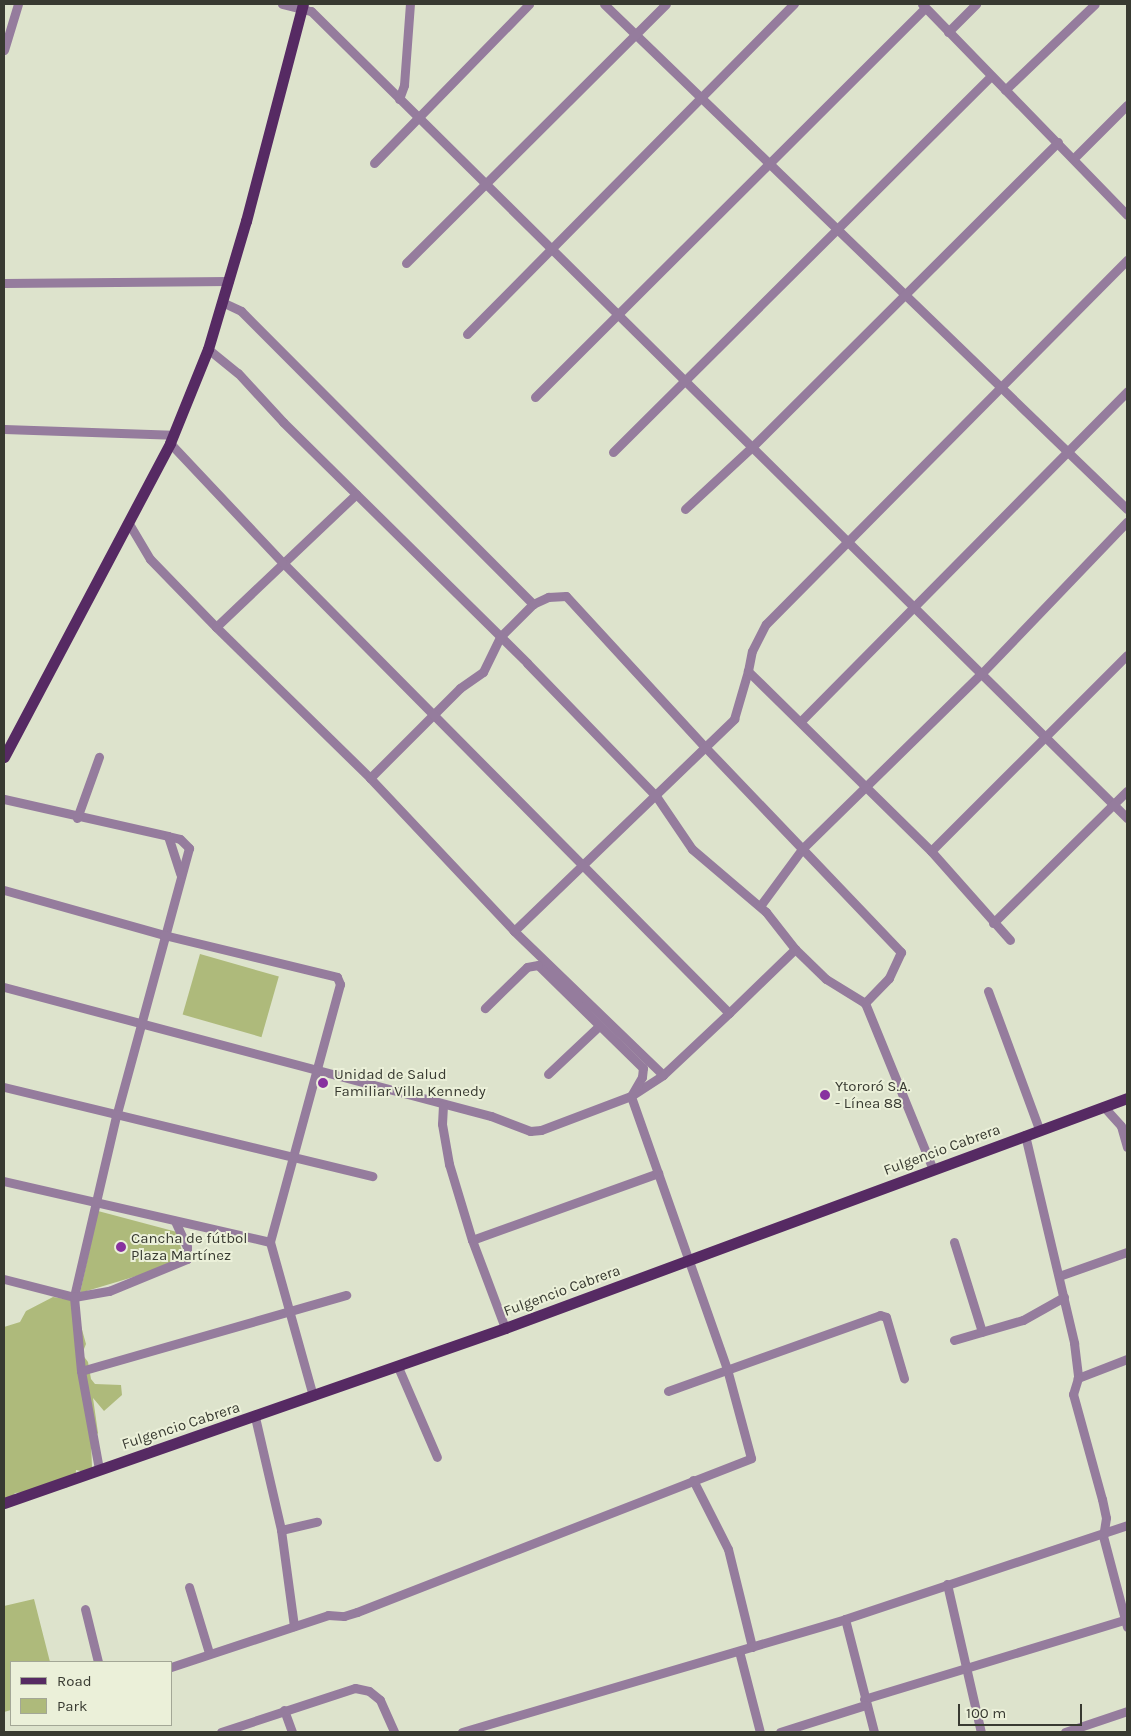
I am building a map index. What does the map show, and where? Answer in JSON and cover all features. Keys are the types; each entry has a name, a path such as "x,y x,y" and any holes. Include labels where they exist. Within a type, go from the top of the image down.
{"main road":[{"path":"4,757 171,439 208,350 303,5"},
{"name":"Fulgencio Cabrera","path":"4,1503 398,1367 688,1262 1127,1098"}],"street":[{"path":"4,47 18,4"},
{"path":"282,4 303,5 312,11 551,251 1115,804 1127,818"},
{"path":"399,100 404,85 410,4"},
{"path":"374,163 530,4"},
{"path":"604,4 636,33 834,229 1127,509"},
{"path":"406,263 666,4"},
{"path":"467,334 794,4"},
{"path":"948,32 976,4"},
{"path":"1005,90 1095,4"},
{"path":"535,397 923,6 1074,158 1127,215"},
{"path":"613,452 834,229 991,76"},
{"path":"1074,158 1127,105"},
{"path":"685,509 752,447 902,294 1058,142"},
{"path":"514,931 584,866 734,719 752,651 766,624 1127,260"},
{"path":"4,283 228,281"},
{"path":"222,302 241,311 533,604"},
{"path":"208,350 238,373 656,796 692,849 760,906 795,950 826,979 865,1003 933,1170"},
{"path":"801,721 1127,391"},
{"path":"4,429 171,439 282,562 729,1012"},
{"path":"216,627 282,562 356,494"},
{"path":"128,522 150,559 216,627 370,778 514,931 663,1075"},
{"path":"760,906 802,849 981,674 1127,522"},
{"path":"370,778 460,688 483,672 500,637 533,604 548,597 566,596 705,747 902,952 889,978 865,1003"},
{"path":"931,851 1127,655"},
{"path":"748,671 801,721 931,851 992,922 1010,940"},
{"path":"77,818 99,757"},
{"path":"992,922 1127,791"},
{"path":"4,799 77,818 180,839 189,848 189,856 180,874 93,1204 74,1297 81,1371 99,1469"},
{"path":"168,836 180,874"},
{"path":"4,890 164,935 337,977 340,984 315,1071 295,1159 270,1242 287,1311 312,1396"},
{"path":"4,987 443,1105 491,1116 530,1131 541,1130 632,1096 663,1075 795,950"},
{"path":"172,1667 328,1615 344,1616 357,1612 751,1458 727,1369 688,1262 632,1096 644,1070 536,964 521,972 486,1008"},
{"path":"988,991 1040,1129"},
{"path":"548,1074 599,1026"},
{"path":"4,1087 116,1116 372,1176"},
{"path":"443,1105 442,1124 449,1164 472,1240 505,1328"},
{"path":"1104,1107 1121,1126 1127,1148"},
{"path":"780,1732 966,1669 1127,1622 1104,1536 1106,1518 1102,1499 1073,1394 1078,1378 1074,1343 1025,1135"},
{"path":"472,1240 658,1173"},
{"path":"4,1181 93,1204 270,1242"},
{"path":"4,1279 74,1297 109,1291 187,1259 187,1247 175,1221"},
{"path":"954,1242 982,1332"},
{"path":"1059,1276 1127,1252"},
{"path":"81,1371 346,1295"},
{"path":"954,1340 1023,1320 1064,1297"},
{"path":"668,1391 883,1315 904,1378"},
{"path":"1078,1378 1127,1359"},
{"path":"398,1367 437,1458"},
{"path":"255,1417 281,1530 294,1626"},
{"path":"693,1480 728,1549 752,1646"},
{"path":"281,1530 316,1522"},
{"path":"462,1732 739,1651 1104,1536 1127,1526"},
{"path":"947,1584 981,1732"},
{"path":"189,1587 209,1653"},
{"path":"85,1609 98,1661"},
{"path":"845,1618 874,1732"},
{"path":"739,1651 760,1732"},
{"path":"221,1732 354,1688 369,1690 380,1700 394,1732"},
{"path":"284,1710 292,1732"},
{"path":"1065,1732 1127,1711"}],"green space":[{"path":"200,954 279,977 261,1037 183,1015"},
{"path":"98,1211 177,1232 183,1256 150,1272 80,1293"},
{"path":"53,1297 78,1301 79,1319 86,1344 82,1354 88,1362 91,1379 95,1384 121,1385 122,1395 104,1411 93,1398 98,1433 91,1441 92,1468 85,1472 76,1470 75,1483 66,1488 15,1493 4,1509 4,1327 20,1322 26,1311"},
{"path":"34,1599 50,1661 10,1661 10,1710 4,1712 4,1606"}],"place":[{"name":"Unidad de Salud Familiar Villa Kennedy","path":"323,1083"},
{"name":"Ytororó S.A. - Línea 88","path":"825,1095"},
{"name":"Cancha de fútbol Plaza Martínez","path":"121,1247"}]}
